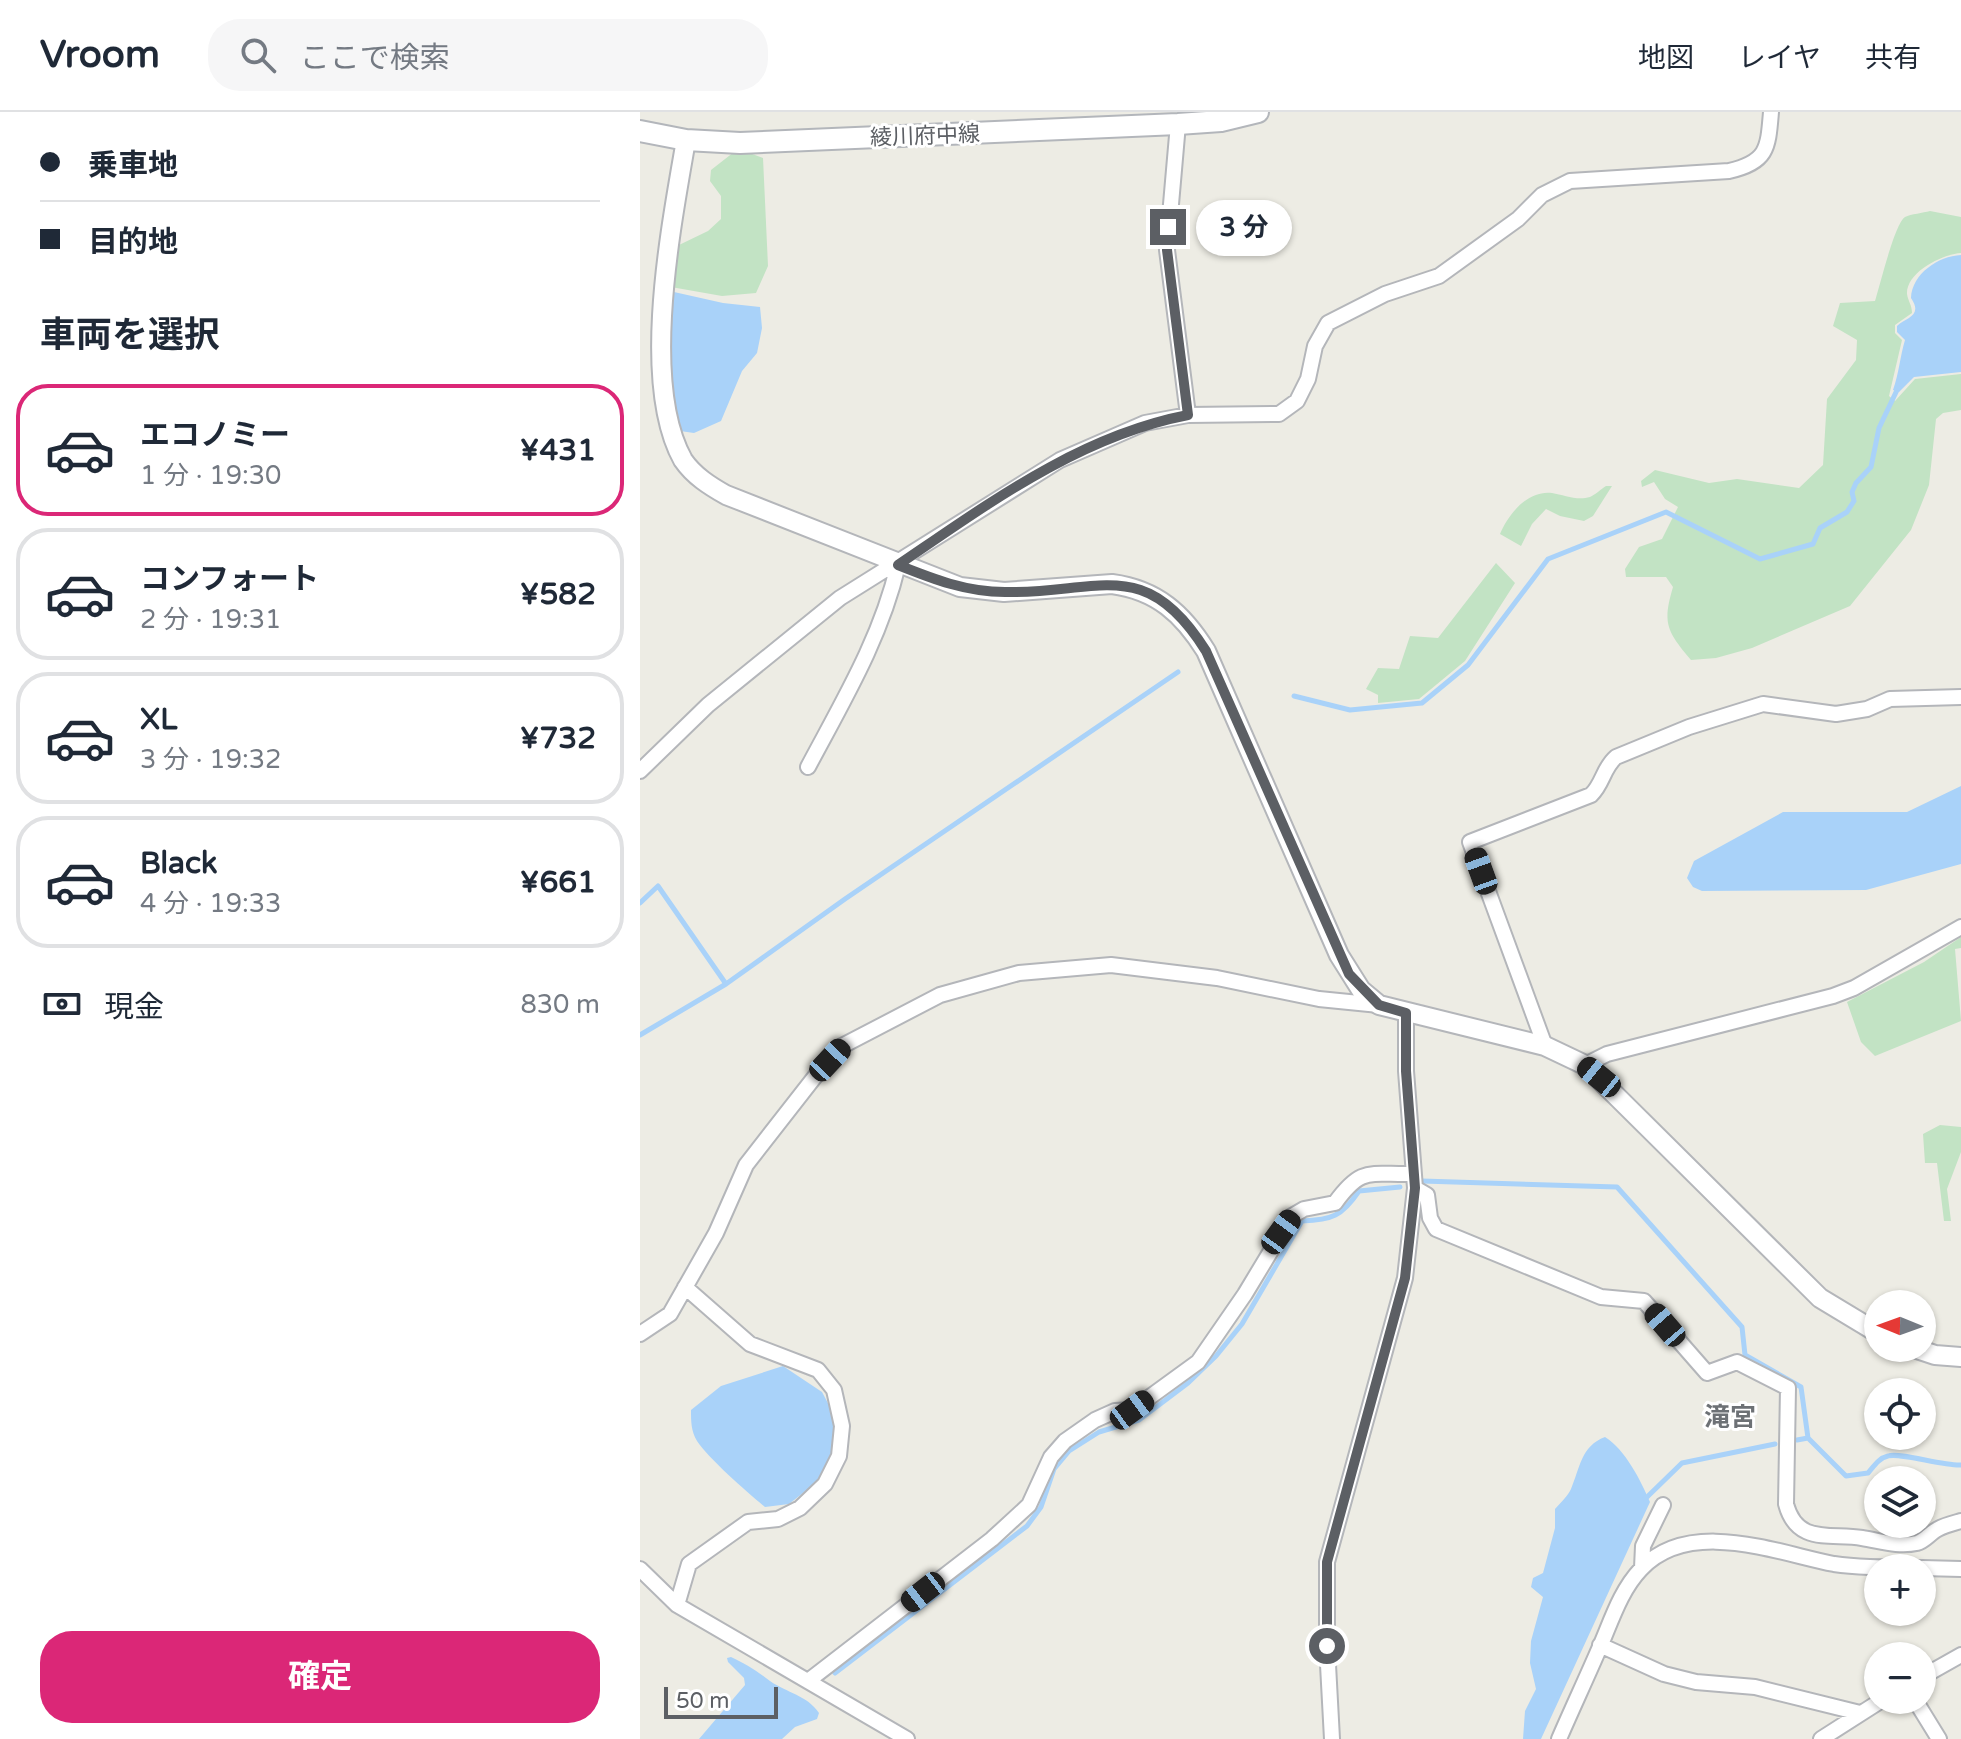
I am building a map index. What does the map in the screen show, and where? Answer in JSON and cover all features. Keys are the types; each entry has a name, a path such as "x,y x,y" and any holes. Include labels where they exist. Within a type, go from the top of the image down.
{"main road":[{"name":"綾川府中線","path":"640,131 686,140 740,143 1178,124 1221,121 1258,112"}],"street":[{"path":"640,771 708,705 840,598 898,565 1060,460 1145,423 1188,415 1279,414 1297,401 1308,379 1315,346 1328,323 1352,308 1439,276 1518,219 1542,195 1570,181 1729,171 1749,166 1763,155 1769,143 1771,112"},
{"path":"1178,124 1167,250 1188,415"},
{"path":"686,140 656,334 660,398 673,442 695,474 726,495 939,581 984,591 1024,592 1091,584 1128,586 1161,599 1178,612 1206,651 1339,955 1361,990 1379,1005"},
{"path":"808,767 872,645 898,565"},
{"path":"1545,1046 1470,842 1591,795 1597,789 1607,765 1616,757 1689,727 1763,704 1836,714 1867,709 1890,699 1961,697"},
{"path":"1585,1065 1607,1054 1833,996 1854,988 1961,927"},
{"path":"640,1334 670,1314 716,1233 746,1165 842,1046 940,995 1019,973 1111,965 1217,978 1319,999 1379,1005 1545,1046 1585,1065 1820,1298 1864,1325"},
{"path":"1332,1739 1327,1562 1405,1278 1413,1181 1406,1013"},
{"path":"808,1681 992,1539 1029,1505 1051,1457 1065,1441 1095,1420 1115,1411 1132,1410 1198,1362 1245,1294 1292,1216 1304,1209 1335,1203 1351,1181 1362,1176 1413,1181 1427,1195 1430,1218 1436,1229 1601,1297 1644,1301 1707,1373 1737,1362 1788,1388 1786,1504 1790,1519 1807,1532 1824,1537 1901,1544 1921,1542 1939,1529 1961,1521"},
{"path":"677,1605 689,1564 748,1522 778,1519 800,1508 825,1484 839,1456 842,1426 834,1390 818,1370 750,1344 685,1287"},
{"path":"1936,1355 1961,1357"},
{"path":"1642,1568 1643,1546 1663,1505"},
{"path":"1559,1739 1616,1606 1642,1568 1663,1553 1701,1541 1765,1547 1835,1564 1864,1565"},
{"path":"1936,1568 1961,1569"},
{"path":"640,1569 677,1605 907,1739"},
{"path":"1600,1645 1664,1674 1696,1682 1755,1687 1860,1713"},
{"path":"1936,1669 1961,1655"},
{"path":"1821,1739 1864,1711"},
{"path":"1924,1714 1939,1739"}],"green space":[{"path":"734,152 747,152 763,158 768,266 756,293 722,296 671,287 679,245 708,231 721,219 721,196 710,181 711,170"},
{"path":"1930,211 1961,217 1961,253 1927,266 1912,278 1907,294 1912,313 1895,325 1895,333 1902,340 1889,396 1895,401 1915,379 1961,374 1961,410 1943,413 1936,419 1929,485 1911,530 1850,606 1752,648 1716,658 1691,660 1669,626 1668,610 1673,587 1666,577 1626,577 1625,569 1639,547 1662,539 1678,507 1665,499 1654,482 1642,487 1641,481 1655,470 1709,483 1737,479 1799,488 1823,465 1827,399 1856,360 1857,340 1833,326 1840,303 1875,301 1901,222 1905,217"},
{"path":"1606,486 1612,486 1593,516 1584,521 1560,516 1546,509 1532,524 1521,546 1500,534 1513,512 1534,495 1552,493 1585,498"},
{"path":"1496,563 1515,583 1465,661 1419,699 1378,703 1378,695 1366,689 1378,668 1399,669 1410,636 1438,638"},
{"path":"1961,937 1961,948 1955,949 1961,1021 1875,1056 1861,1042 1847,1002 1924,962"},
{"path":"1940,1125 1961,1127 1961,1152 1947,1189 1951,1221 1944,1221 1937,1163 1925,1163 1923,1134"}],"water":[{"path":"1961,255 1961,372 1914,377 1899,392 1893,390 1905,340 1897,332 1897,326 1914,312 1911,298 1916,281 1935,263"},
{"path":"674,292 723,303 760,307 762,328 757,353 742,371 721,421 694,433 680,431 665,361"},
{"path":"1961,786 1961,864 1866,890 1702,891 1693,887 1687,878 1694,861 1783,812 1907,812"},
{"path":"783,1366 822,1392 837,1420 835,1447 828,1472 789,1504 765,1507 697,1441 691,1410 721,1386"},
{"path":"1605,1437 1626,1457 1650,1502 1541,1739 1523,1739 1525,1711 1536,1689 1530,1663 1531,1641 1543,1597 1531,1587 1533,1578 1543,1573 1555,1528 1555,1509 1570,1492 1586,1452"},
{"path":"731,1657 809,1702 819,1713 817,1719 795,1727 782,1739 699,1739 745,1685 744,1678 728,1662 727,1658"}],"waterway":[{"path":"1294,696 1350,710 1422,703 1468,665 1548,559 1666,512 1760,559 1813,544 1820,528 1847,512 1854,501 1852,492 1871,467 1879,428 1898,388"},
{"path":"640,903 658,886 726,984 1178,672"},
{"path":"640,1035 726,984"},
{"path":"1422,1181 1617,1187 1742,1327 1745,1355 1801,1387 1808,1438"},
{"path":"835,1673 1027,1526 1041,1507 1054,1469 1069,1451 1099,1432 1139,1420 1188,1383 1216,1356 1242,1324 1302,1221 1335,1215 1359,1191 1400,1187"},
{"path":"1797,1440 1808,1438 1846,1476 1868,1473 1882,1459 1894,1455 1961,1465"},
{"path":"1645,1499 1682,1463 1775,1444"}],"district":[{"name":"滝宮","path":"1730,1417"}],"route":[{"path":"1168,227 1167,250 1188,415 1145,423 1060,460 898,565 939,581 984,591 1024,592 1091,584 1128,586 1161,599 1178,612 1206,651 1349,974 1361,990 1379,1005 1406,1013 1406,1071 1415,1188 1405,1278 1327,1562 1327,1646"}]}
